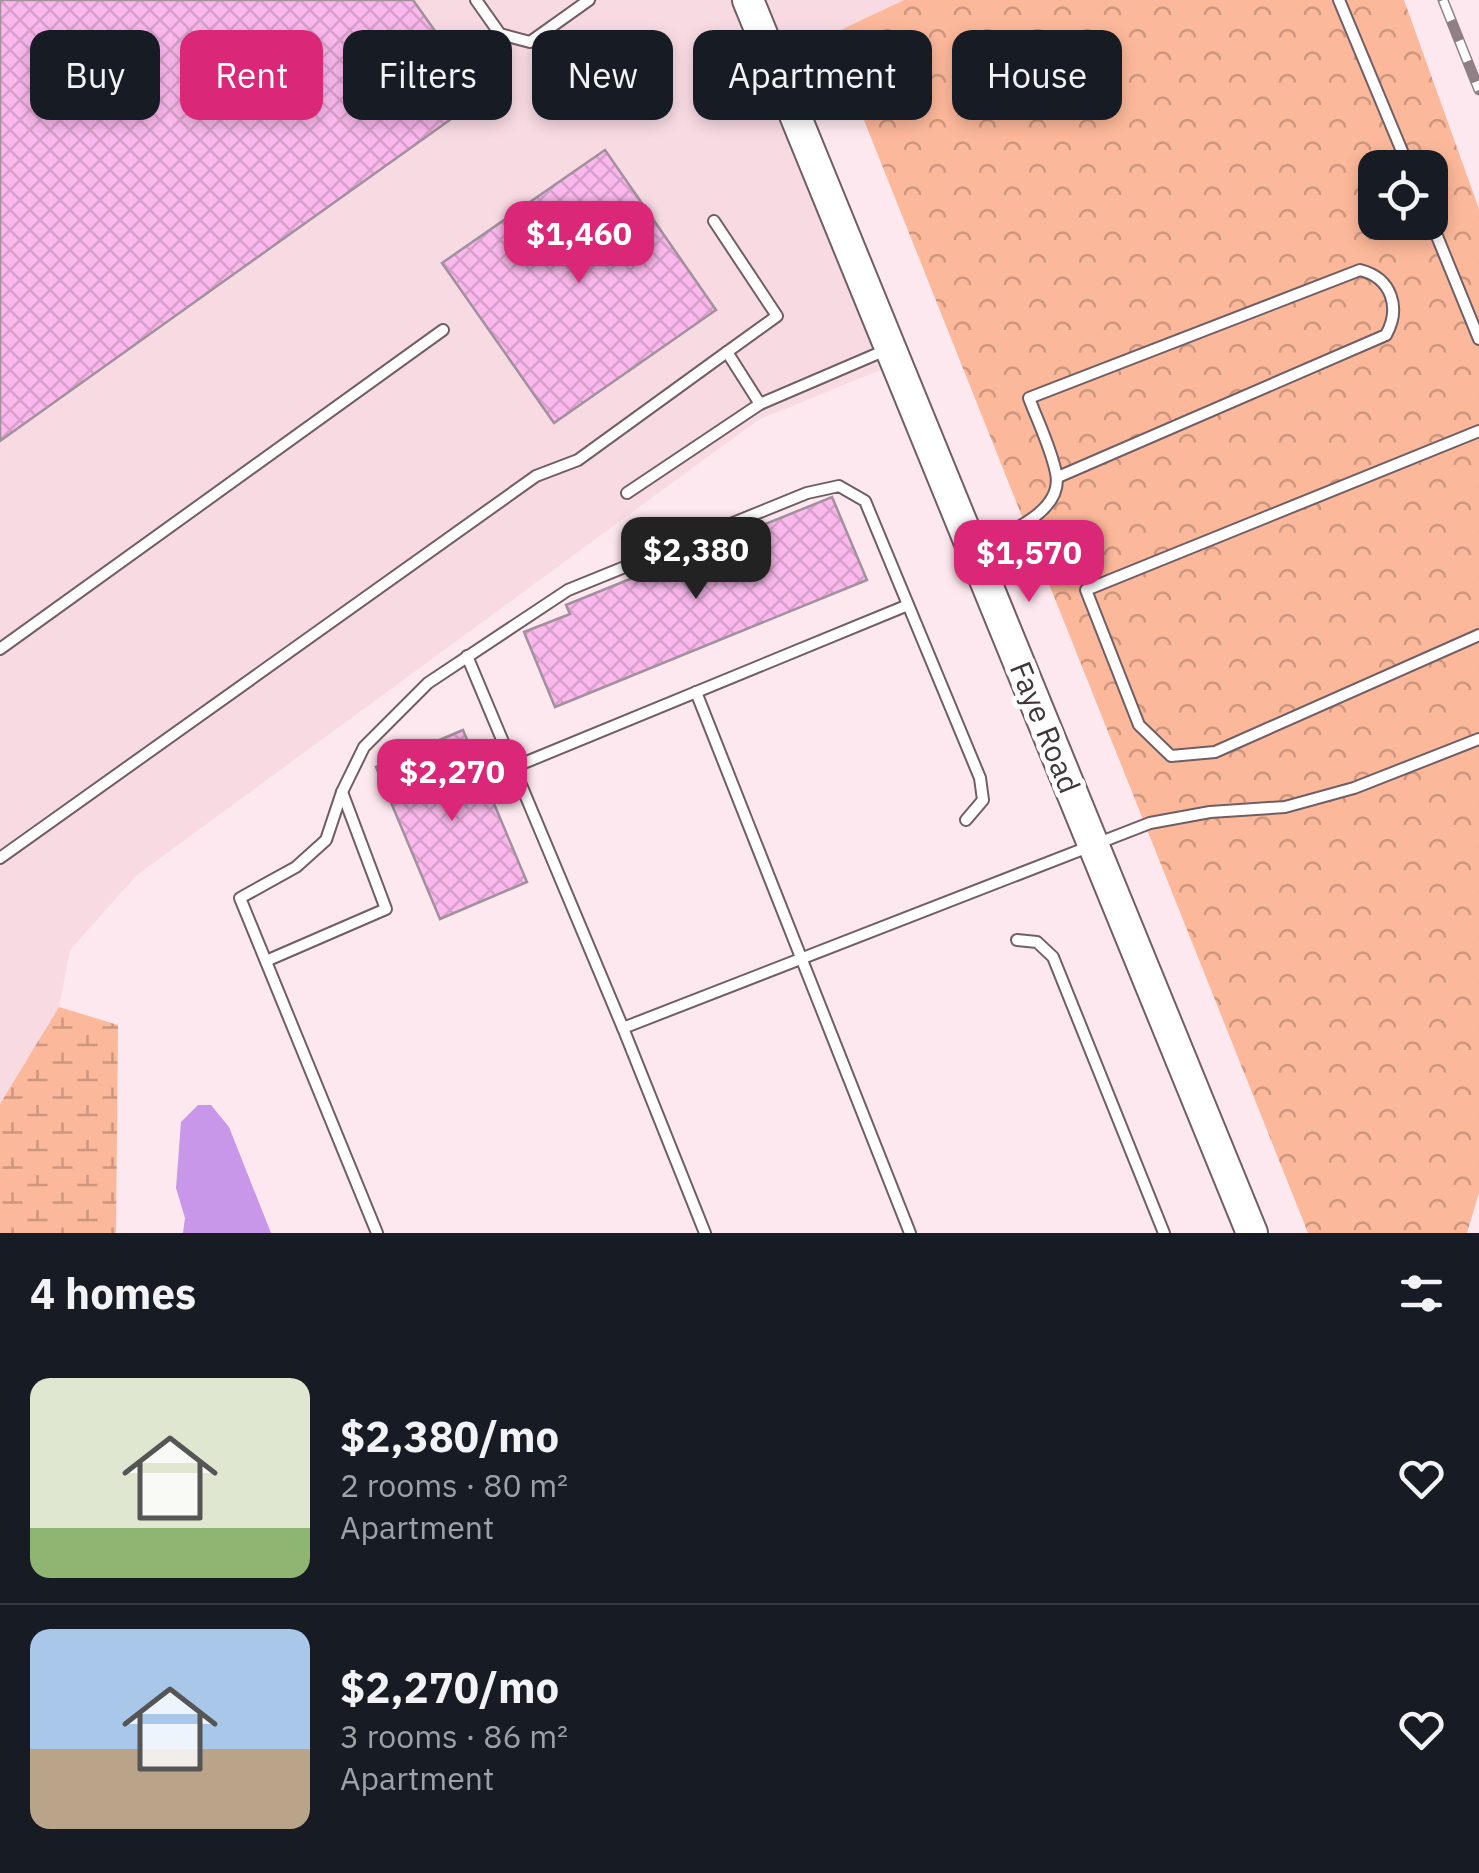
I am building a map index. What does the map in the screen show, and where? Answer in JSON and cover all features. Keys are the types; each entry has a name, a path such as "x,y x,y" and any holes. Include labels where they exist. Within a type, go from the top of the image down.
{"street":[{"name":"Faye Road","path":"748,0 1252,1233"}],"lane":[{"path":"476,0 500,34 530,42 589,0"},
{"path":"1339,0 1402,150"},
{"path":"0,858 536,476 578,460 777,316 714,221"},
{"path":"1438,240 1479,339"},
{"path":"974,550 1028,522 1052,500 1058,477 1029,398 1360,270 1374,274 1392,296 1395,319 1386,335 1058,477"},
{"path":"0,649 443,330"},
{"path":"628,494 760,404 892,348"},
{"path":"727,352 760,404"},
{"path":"1479,431 1086,590 1139,725 1171,756 1215,752 1479,635"},
{"path":"378,1233 240,898 296,867 326,840 342,792 364,747 428,683 568,590 806,493 838,486 866,502 980,778 983,800 966,820"},
{"path":"514,767 908,605"},
{"path":"467,656 705,1233"},
{"path":"696,692 910,1233"},
{"path":"623,1028 1150,822 1210,812 1284,808 1354,788 1479,740"},
{"path":"266,961 386,909 342,792"},
{"path":"1017,940 1037,942 1053,957 1164,1233"}],"shaded area":[{"path":"0,0 733,0 745,30 693,30 693,120 782,120 883,369 758,420 137,875 70,950 59,1007 0,1104"},
{"path":"765,0 904,0 843,30 777,30"},
{"path":"198,1105 211,1105 229,1127 271,1233 183,1233 185,1218 176,1188 181,1122"}],"green space":[{"path":"904,0 1404,0 1479,209 1479,1193 1467,1233 1308,1233 864,120 932,120 932,30 841,30"},
{"path":"59,1007 118,1025 116,1233 0,1233 0,1104"}],"building":[{"path":"0,0 413,0 434,30 343,30 343,120 450,120 0,441"},
{"path":"605,150 716,310 554,423 442,263"},
{"path":"832,497 867,580 555,707 524,632 570,614 566,605"},
{"path":"463,730 527,882 440,919 376,767"}],"railway":[{"path":"1443,0 1479,90"}]}
